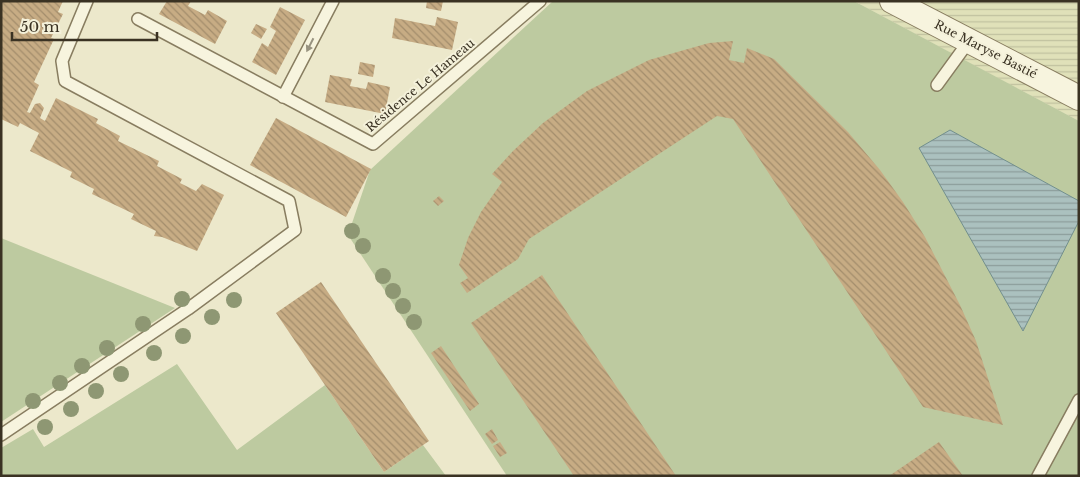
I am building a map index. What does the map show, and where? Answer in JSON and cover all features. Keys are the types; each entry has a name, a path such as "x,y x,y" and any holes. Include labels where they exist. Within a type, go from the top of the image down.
{"street":[{"name":"Rue Maryse Bastié","path":"892,1 1079,98"}],"lane":[{"path":"1,435 188,309 295,230 289,201 65,81 62,61 88,1"},
{"path":"283,97 333,1"},
{"name":"Résidence Le Hameau","path":"138,19 373,144 540,1"},
{"path":"937,85 969,41"},
{"path":"1038,476 1079,400"}],"green space":[{"path":"553,1 854,1 1079,121 1079,476 507,476 348,235 370,170"},
{"path":"854,1 1079,1 1079,121 992,75"},
{"path":"1,238 175,308 1,422"},
{"path":"177,364 237,450 325,385 384,472 423,445 446,476 1,476 1,448 33,429 44,447"}],"water":[{"path":"950,130 1079,201 1079,221 1023,331 919,148"}],"building":[{"path":"1,1 63,1 58,12 63,14 51,38 54,39 34,82 39,85 27,112 30,113 35,104 40,103 44,108 40,118 45,121 56,98 98,119 96,123 120,136 118,141 159,161 157,166 182,179 180,183 196,191 202,184 224,195 197,251 162,237 154,236 156,231 131,219 134,214 92,194 94,189 70,177 72,172 30,151 39,133 20,123 18,127 1,119"},
{"path":"167,1 191,1 188,6 205,15 208,10 227,21 215,44 159,14"},
{"path":"427,1 443,1 441,11 426,8"},
{"path":"280,7 305,20 276,75 252,62 262,43 268,47 276,31 270,27"},
{"path":"437,17 458,22 452,50 392,38 395,18 435,26"},
{"path":"256,24 267,29 261,39 251,33"},
{"path":"733,41 729,60 744,63 747,48 774,59 848,132 880,170 903,202 925,237 960,305 976,341 1003,425 923,407 733,119 717,116 529,239 518,259 467,293 460,283 468,278 459,265 468,238 481,212 502,182 492,174 513,151 543,123 587,91 649,60 709,43"},
{"path":"360,62 375,65 373,77 358,74"},
{"path":"330,75 352,79 350,86 366,89 368,82 390,87 385,114 325,102"},
{"path":"276,118 371,169 346,217 250,165"},
{"path":"439,196 444,201 438,206 433,201"},
{"path":"542,275 676,476 574,476 471,323"},
{"path":"321,282 429,441 384,472 276,313"},
{"path":"441,346 479,404 470,411 431,353"},
{"path":"492,429 498,440 492,444 485,434"},
{"path":"500,442 507,453 500,457 493,446"},
{"path":"939,442 963,476 889,476"}]}
